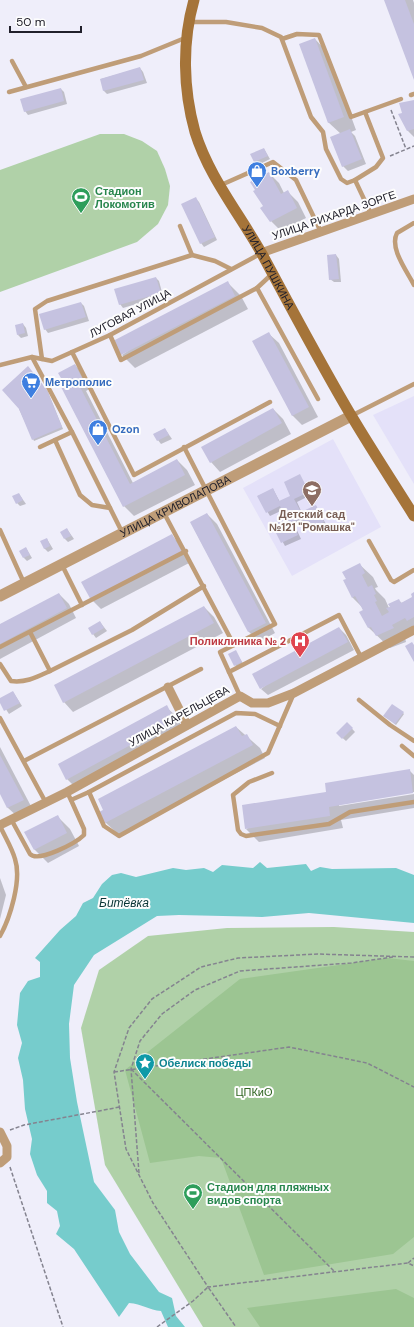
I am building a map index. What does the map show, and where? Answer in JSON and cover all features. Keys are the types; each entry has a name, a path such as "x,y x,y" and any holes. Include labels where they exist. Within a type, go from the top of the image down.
{"main road":[{"name":"УЛИЦА ПУШКИНА","path":"194,0 188,22 185,72 189,106 196,132 211,172 261,253 351,416 414,516"}],"street":[{"name":"УЛИЦА РИХАРДА ЗОРГЕ","path":"261,253 414,200"},
{"name":"УЛИЦА КРИВОЛАПОВА","path":"0,596 122,532 351,416"},
{"path":"252,703 268,703 294,693 414,630"},
{"path":"168,687 187,725"},
{"name":"УЛИЦА КАРЕЛЬЦЕВА","path":"0,825 45,801 69,796 187,725 240,696 252,703"},
{"path":"1,1133 6,1146 4,1160"}],"lane":[{"path":"188,22 226,22 262,28 282,39 311,116 323,132 326,149 344,182 355,180 376,167 383,158 365,112"},
{"path":"282,39 297,34 319,35 351,117 401,99"},
{"path":"9,92 141,56 187,37"},
{"path":"12,62 26,87"},
{"path":"220,186 273,162 296,180 321,232"},
{"path":"355,180 371,214"},
{"path":"414,223 397,232 395,243 397,251 414,284"},
{"path":"180,226 192,255"},
{"name":"ЛУГОВАЯ УЛИЦА","path":"0,365 32,357 52,361 110,335 261,253"},
{"path":"42,359 35,309 47,301 192,255 216,261 231,269"},
{"path":"110,335 121,360 257,288 272,274"},
{"path":"257,288 318,399"},
{"path":"72,352 134,475 270,402"},
{"path":"32,357 72,432 122,532"},
{"path":"351,416 414,384"},
{"path":"40,447 72,432"},
{"path":"54,440 80,495 92,505 110,508"},
{"path":"184,447 275,624 220,652 240,696"},
{"path":"163,512 186,551 234,645"},
{"path":"0,530 24,583"},
{"path":"368,540 391,580 394,582 414,570"},
{"path":"0,647 186,551"},
{"path":"61,564 82,605"},
{"path":"0,664 10,681 21,682 32,680 132,630 204,586"},
{"path":"229,672 339,615 361,657"},
{"path":"30,632 50,671"},
{"path":"24,761 201,669"},
{"path":"89,792 104,826 119,836 268,753 294,693"},
{"path":"359,700 390,725 414,741"},
{"path":"252,703 254,714"},
{"path":"11,818 30,854 33,857 38,858 58,850 84,835 84,829 69,796 89,792 236,713 254,714 280,726"},
{"path":"0,718 45,801"},
{"path":"402,746 414,756"},
{"path":"272,773 249,782 233,796 238,830 241,834 246,836 329,824 350,812 414,802"},
{"path":"0,825 16,860 16,877 9,919 0,936"}],"path":[{"path":"389,103 406,149"},
{"path":"383,158 414,146"},
{"path":"236,1327 153,1203 126,1148 114,1072 129,1028 152,999 201,967 238,958 318,954 414,957"},
{"path":"139,1175 131,1069 140,1041 162,1014 195,990 240,971 351,964 397,956"},
{"path":"114,1072 288,1047 367,1063 414,1087"},
{"path":"131,1069 334,1272"},
{"path":"1,1133 24,1125 120,1107"},
{"path":"4,1160 63,1327"},
{"path":"157,1327 193,1302 208,1287 408,1263 414,1258"},
{"path":"408,1263 414,1266"}],"shaded area":[{"path":"414,396 414,484 373,415"},
{"name":"Детский сад №121 \"Ромашка\"","path":"333,439 381,527 292,576 243,488"}],"green space":[{"name":"Стадион Локомотив","path":"100,134 124,134 142,141 157,151 165,169 170,186 168,205 158,224 137,242 0,292 0,170"},
{"name":"ЦПКиО","path":"334,927 414,932 414,1327 203,1327 105,1165 81,1028 99,970 148,936 227,928"},
{"path":"388,958 414,961 414,1237 393,1254 264,1275 221,1158 199,1156 150,1163 125,1070 240,979"},
{"path":"396,1289 414,1298 414,1327 260,1327 247,1308"}],"water":[{"name":"Битёвка","path":"260,862 267,868 306,864 311,871 320,867 332,869 396,868 414,875 414,923 309,913 262,917 179,915 157,916 94,955 74,985 69,1024 70,1058 77,1102 94,1182 115,1210 119,1232 130,1254 159,1292 172,1298 176,1316 185,1327 168,1327 161,1311 129,1303 119,1317 74,1249 56,1234 60,1226 57,1211 47,1203 47,1191 37,1175 30,1154 32,1139 25,1109 23,1080 18,1058 22,1043 17,1025 20,993 28,981 40,977 40,962 35,958 60,930 76,916 83,903 93,898 102,884 112,875 121,873 136,877 173,868 186,870 204,868 213,872 222,865 253,868"}],"building":[{"path":"384,0 405,0 414,24 414,80"},
{"path":"315,38 344,117 328,123 299,44"},
{"path":"140,67 144,80 103,91 100,79"},
{"path":"61,88 64,101 24,112 20,99"},
{"path":"414,100 414,129 407,131 398,114 402,113 399,103"},
{"path":"350,129 362,159 342,167 330,137"},
{"path":"264,148 268,156 254,162 250,154"},
{"path":"269,172 281,194 288,190 297,208 270,222 260,208 263,206 253,191 255,190 250,182"},
{"path":"196,197 215,237 200,244 181,204"},
{"path":"336,254 339,279 329,280 327,255"},
{"path":"156,277 161,293 119,305 114,289"},
{"path":"228,281 235,296 121,355 113,341"},
{"path":"81,302 86,317 44,330 39,314"},
{"path":"23,323 25,333 17,335 15,325"},
{"path":"269,332 309,407 292,416 252,341"},
{"path":"75,364 82,378 77,381 130,484 177,459 185,475 123,507 61,387 65,385 58,373"},
{"name":"Метрополис","path":"28,366 47,390 62,427 32,440 19,409 2,390"},
{"path":"273,408 282,423 210,463 201,447"},
{"path":"165,428 169,435 157,441 153,434"},
{"path":"300,474 309,492 294,499 301,512 316,505 324,522 308,530 302,518 292,522 298,535 281,543 272,525 286,519 280,506 266,513 257,496 273,488 279,501 290,496 284,482"},
{"path":"19,493 23,500 16,504 12,496"},
{"path":"207,513 266,623 248,632 190,522"},
{"path":"67,528 71,536 64,539 60,532"},
{"path":"172,534 182,552 91,600 81,582"},
{"path":"47,538 50,546 44,549 40,541"},
{"path":"26,547 30,555 23,558 19,551"},
{"path":"360,563 365,573 362,575 368,587 372,585 376,594 374,595 377,601 375,602 382,616 389,612 386,608 390,607 388,604 399,599 401,603 412,597 411,594 414,592 414,617 407,621 405,618 392,625 394,628 376,636 371,627 368,628 359,612 363,610 355,596 352,598 343,580 346,579 342,572"},
{"path":"59,593 67,608 0,644 0,624"},
{"path":"204,606 214,623 63,703 54,685"},
{"path":"100,621 104,628 92,635 88,628"},
{"name":"Поликлиника № 2","path":"339,627 348,642 260,689 252,674"},
{"path":"412,642 414,645 414,662 405,646"},
{"path":"236,650 242,662 234,666 228,654"},
{"path":"13,691 20,703 4,711 0,703 0,698"},
{"path":"392,704 404,712 395,724 383,716"},
{"path":"167,705 175,721 66,780 58,764"},
{"path":"347,722 353,728 342,739 336,733"},
{"path":"236,726 242,736 247,734 253,745 105,823 99,812 103,810 98,799"},
{"path":"0,755 24,800 7,808 0,794"},
{"path":"410,769 413,793 329,807 330,816 245,829 242,805 326,792 325,783"},
{"path":"58,815 67,833 34,850 24,832"}],"place":[{"name":"Boxberry","path":"257,188"},
{"name":"Стадион Локомотив","path":"81,214"},
{"name":"Метрополис","path":"31,399"},
{"name":"Ozon","path":"98,446"},
{"name":"Детский сад №121 \"Ромашка\"","path":"312,507"},
{"name":"Поликлиника № 2","path":"300,658"},
{"name":"Обелиск победы","path":"145,1080"},
{"name":"Стадион для пляжных видов спорта","path":"193,1210"}]}
